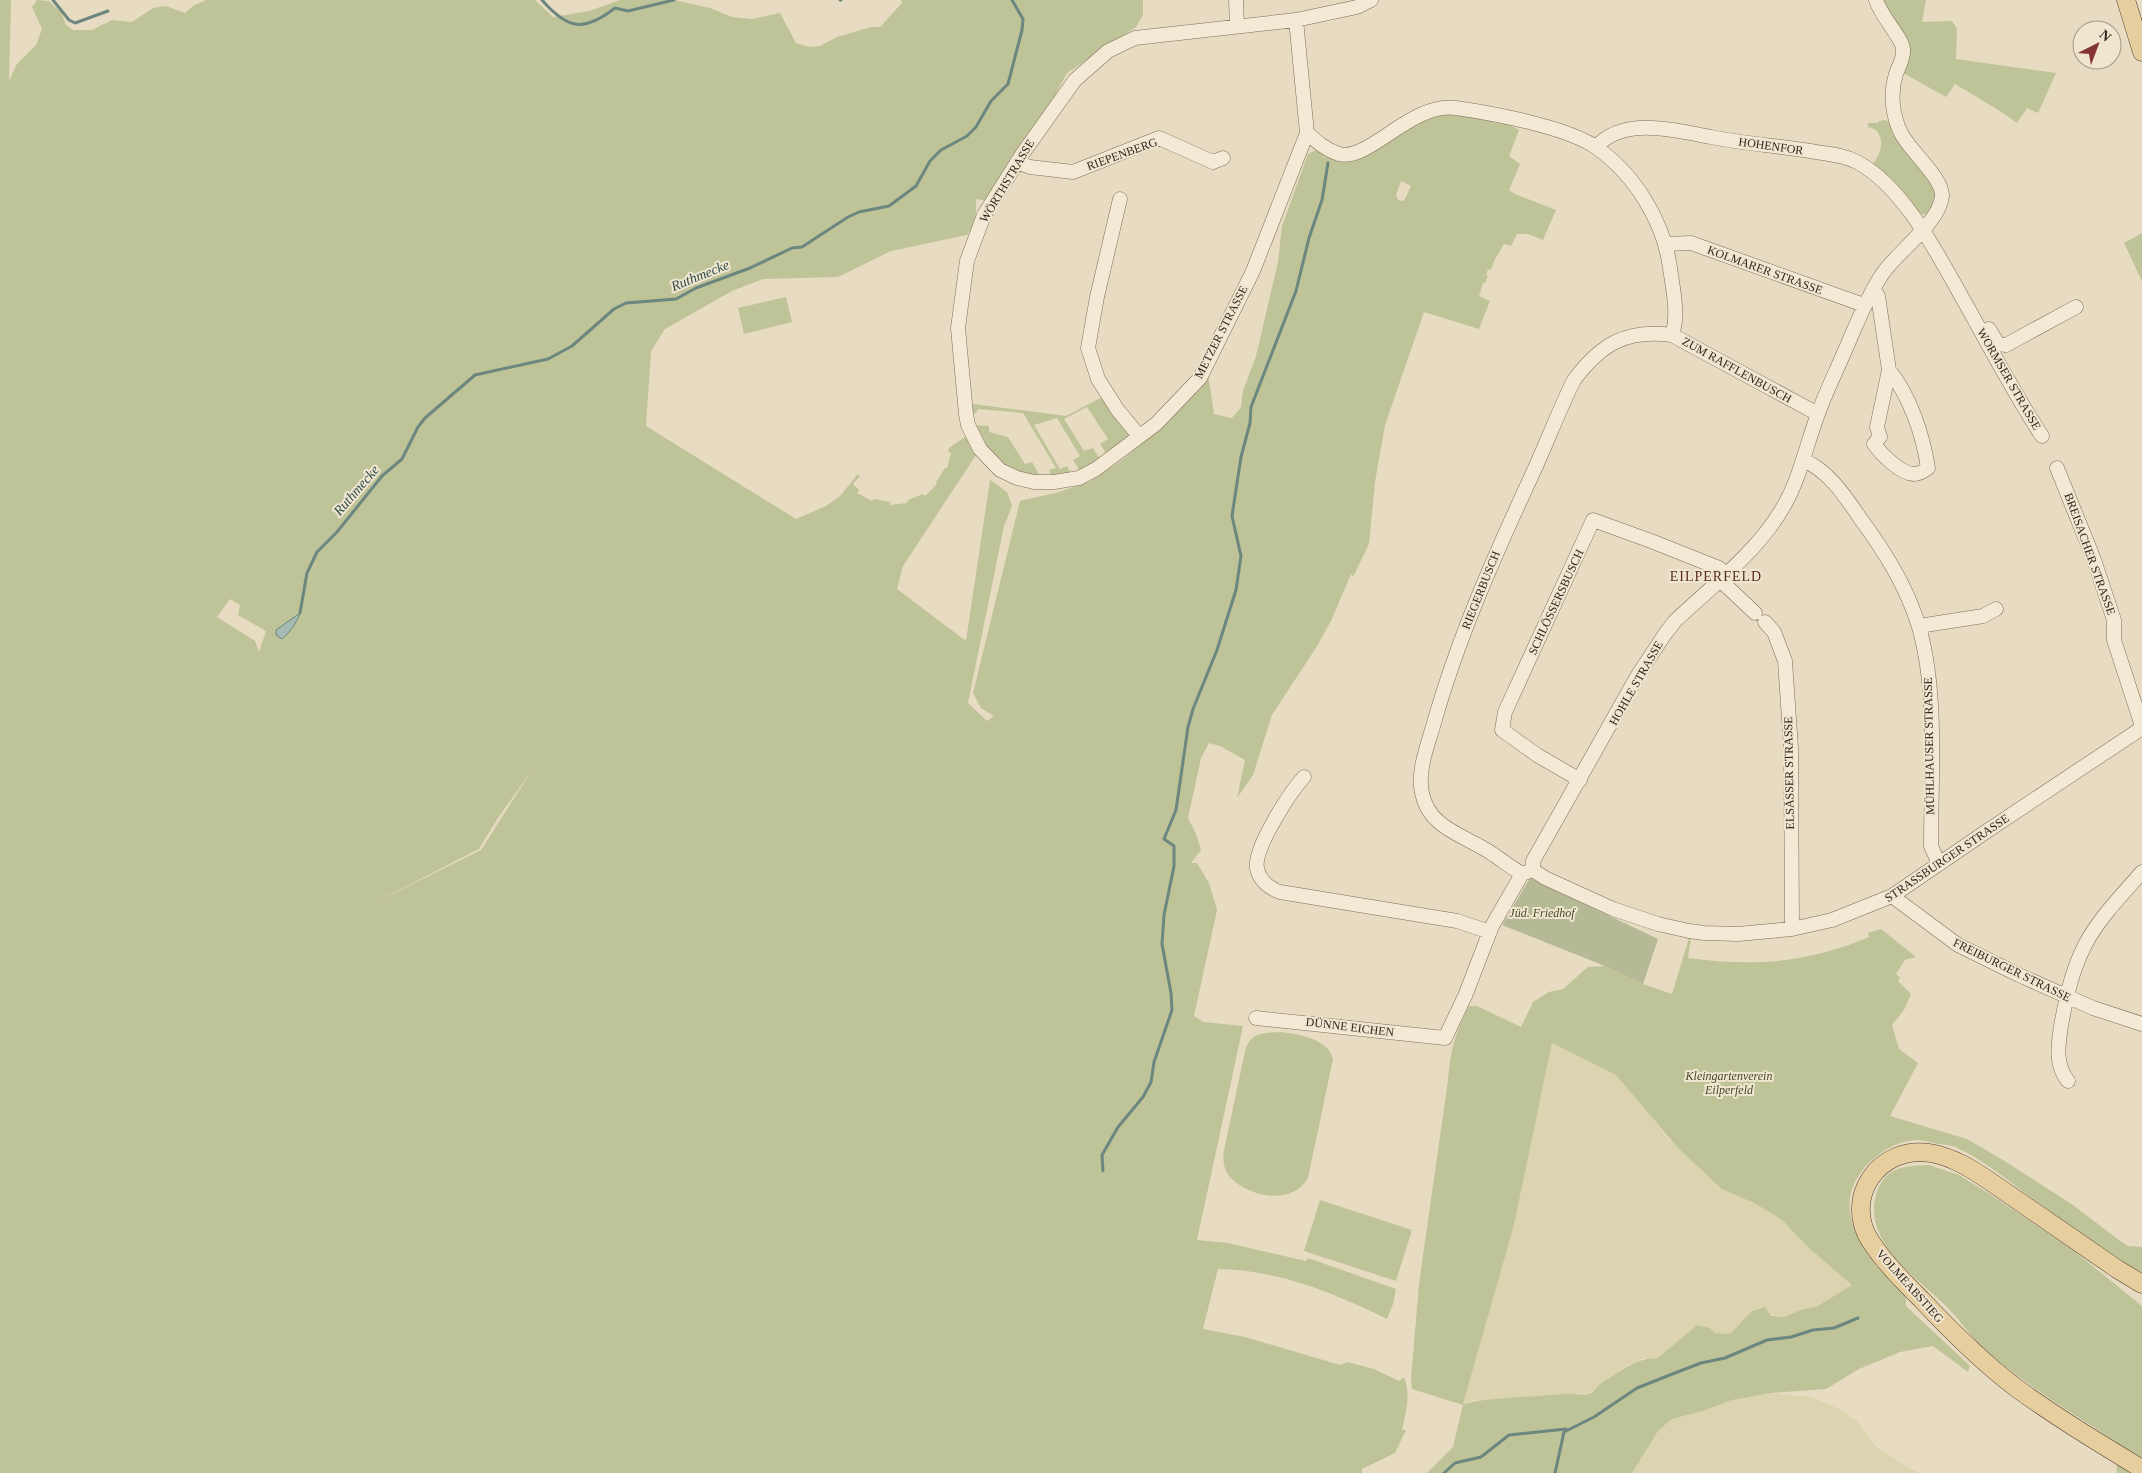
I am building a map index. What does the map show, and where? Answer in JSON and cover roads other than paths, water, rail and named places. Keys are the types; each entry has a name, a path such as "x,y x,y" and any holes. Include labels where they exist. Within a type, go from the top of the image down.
{"main road":[{"path":"2126,0 2142,52"},
{"name":"VOLMEABSTIEG","path":"2142,1284 2117,1269 1970,1168 1950,1159 1929,1153 1910,1153 1893,1158 1870,1176 1864,1189 1861,1209 1866,1232 1870,1240 1886,1263 1942,1321 2014,1386 2080,1431 2142,1469"},
{"name":"VOLMEABSTIEG","path":"2117,1269 2142,1292"}],"street":[{"path":"1236,0 1237,26"},
{"name":"WÖRTHSTRASSE","path":"1140,436 1096,469 1078,478 1054,482 1034,482 1010,475 992,463 976,442 968,425 966,414 958,328 967,261 984,215 1017,162 1075,80 1108,51 1135,38 1296,20 1357,7 1371,0"},
{"name":"HOHLE STRASSE","path":"1445,1038 1465,996 1490,932 1533,862 1638,675 1665,634 1760,540 1782,510 1791,493 1818,414 1864,305 1889,265 1936,214 1942,197 1941,189 1902,136 1894,112 1895,78 1902,59 1903,48 1901,40 1886,21 1876,0"},
{"name":"METZER STRASSE","path":"1140,436 1156,424 1200,378 1253,271 1307,133 1296,20"},
{"name":"ZUM RAFFLENBUSCH","path":"1307,133 1326,148 1337,153 1356,153 1411,119 1433,110 1455,108 1500,115 1576,137 1596,147 1621,169 1632,182 1657,222 1671,272 1676,324 1672,335 1818,414"},
{"name":"HOHENFOR","path":"1596,147 1605,137 1618,131 1653,128 1843,156 1856,161 1881,179 1922,230"},
{"name":"RIEPENBERG","path":"1017,162 1030,167 1074,172 1158,138 1213,162 1223,158"},
{"path":"1120,199 1097,297 1088,348 1098,379 1117,409 1140,436"},
{"name":"WORMSER STRASSE","path":"1922,230 2042,436"},
{"name":"KOLMARER STRASSE","path":"1664,244 1691,243 1864,305"},
{"path":"1874,289 1878,296 1889,370 1877,426 1880,437 1874,444 1883,457 1904,472 1917,474 1928,468 1925,448 1912,412 1889,370"},
{"name":"WORMSER STRASSE","path":"1976,321 1986,326 1998,344 2006,346 2076,307"},
{"name":"RIEGERBUSCH","path":"1527,872 1455,834 1438,822 1428,807 1422,794 1422,769 1441,696 1454,656 1491,565 1574,380 1592,357 1608,345 1625,337 1647,334 1672,335"},
{"name":"MÜHLHAUSER STRASSE","path":"1803,460 1819,467 1850,503 1882,547 1894,568 1919,626 1925,653 1930,694 1930,846 1939,864"},
{"name":"BREISACHER STRASSE","path":"2057,468 2094,557 2114,620 2114,640 2142,727"},
{"name":"SCHLÖSSERSBUSCH","path":"1580,780 1537,755 1502,730 1505,712 1592,520 1719,568 1722,576"},
{"name":"ELSÄSSER STRASSE","path":"1722,576 1774,632 1784,661 1791,748 1792,929"},
{"path":"1919,626 1983,616 1996,608"},
{"name":"STRASSBURGER STRASSE","path":"1527,872 1545,878 1613,910 1658,924 1704,934 1738,934 1792,929 1832,920 1892,896 2142,727"},
{"path":"1304,777 1295,786 1259,849 1257,868 1262,880 1280,892 1291,895 1457,921 1490,932"},
{"path":"2068,1082 2062,1074 2058,1059 2066,995 2085,945 2099,923 2142,872"},
{"name":"FREIBURGER STRASSE","path":"1892,896 1958,945 2100,1011 2142,1024"},
{"name":"DÜNNE EICHEN","path":"1256,1018 1445,1038"}],"water":[{"path":"300,613 293,627 282,639 276,635 276,630"}],"waterway":[{"path":"53,0 69,20 75,23 108,11"},
{"path":"542,0 560,17 568,22 577,24 594,21 615,8 628,11 674,0"},
{"name":"Ruthmecke","path":"300,613 307,573 317,552 337,532 382,476 402,459 418,427 425,418 475,375 548,359 572,346 614,309 626,303 676,299 696,288 750,268 792,248 802,247 848,217 859,212 889,206 916,186 930,161 941,150 967,136 976,127 991,101 1008,84 1023,19 1012,0"},
{"path":"1103,1171 1102,1155 1118,1127 1143,1097 1151,1082 1154,1062 1172,1010 1171,993 1162,944 1164,915 1174,866 1174,846 1164,839 1176,810 1188,727 1193,709 1217,650 1236,590 1241,556 1232,516 1241,457 1250,423 1251,407 1296,291 1309,238 1322,200 1328,163"},
{"path":"1555,1473 1564,1432 1594,1417 1637,1388 1701,1363 1725,1358 1767,1340 1791,1337 1813,1330 1834,1328 1858,1318"},
{"path":"1444,1473 1455,1463 1481,1457 1509,1435 1566,1429"}],"district":[{"name":"EILPERFELD","path":"1716,576"}],"park label":[{"name":"Jüd. Friedhof","path":"1542,913"},
{"name":"Kleingartenverein Eilperfeld","path":"1729,1083"}]}
